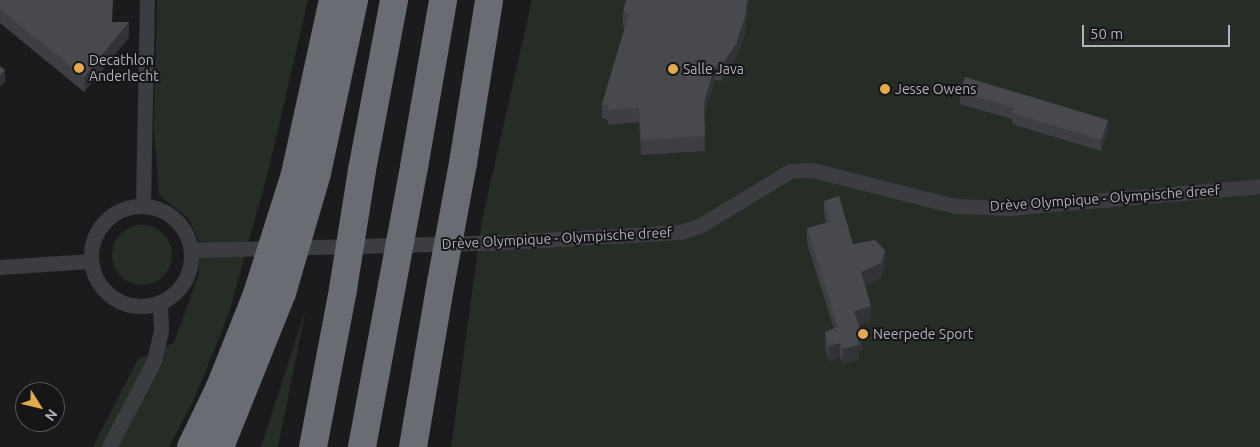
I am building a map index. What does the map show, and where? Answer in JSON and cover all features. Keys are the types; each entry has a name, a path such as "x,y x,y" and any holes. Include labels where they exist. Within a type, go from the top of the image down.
{"highway":[{"path":"306,174 333,0"},
{"path":"220,447 306,174 354,0"},
{"path":"313,447 394,0"},
{"path":"362,447 443,0"},
{"path":"413,447 463,163 489,0"},
{"path":"191,447 269,294"}],"street":[{"path":"143,205 147,0"},
{"name":"Drève Olympique - Olympische dreef","path":"192,250 515,242 680,232 701,225 790,171 812,170 954,206 1010,208 1260,186"},
{"path":"143,205 161,209 176,219 186,233 192,250 190,268 182,284 160,302 137,306 116,300 98,283 90,262 92,244 98,228 110,215 126,207 143,205"},
{"path":"0,267 90,262"},
{"path":"109,447 154,361 161,330 160,302"}],"shaded area":[{"path":"157,0 308,0 269,168 229,313 194,399 169,447 93,447 138,359 174,343 199,274 199,241 189,219 159,195 154,128"},
{"name":"Neerpede Sport","path":"532,0 1260,0 1260,447 451,447 482,220"},
{"path":"136,225 148,225 159,230 167,238 172,249 170,267 159,280 148,285 136,285 125,280 117,272 112,261 112,249 117,238 125,230"},
{"path":"306,308 278,447 260,447 264,438"}],"building":[{"name":"Decathlon Anderlecht","path":"0,0 113,0 112,22 129,22 84,77 0,9"},
{"name":"Salle Java","path":"626,0 747,0 745,17 736,44 721,66 715,65 704,103 705,136 641,140 639,108 608,110 609,106 602,104 629,14 623,12"},
{"path":"0,66 5,70 0,75"},
{"path":"965,77 1108,120 1101,140 1012,113 1014,108 960,92"},
{"path":"839,196 853,244 875,240 885,250 881,263 861,272 871,306 854,311 862,336 857,337 859,345 843,349 840,343 829,346 825,332 838,327 807,228 830,222 824,201"}],"place":[{"name":"Decathlon Anderlecht","path":"79,68"},
{"name":"Salle Java","path":"673,69"},
{"name":"Jesse Owens","path":"885,89"},
{"name":"Neerpede Sport","path":"863,334"}]}
